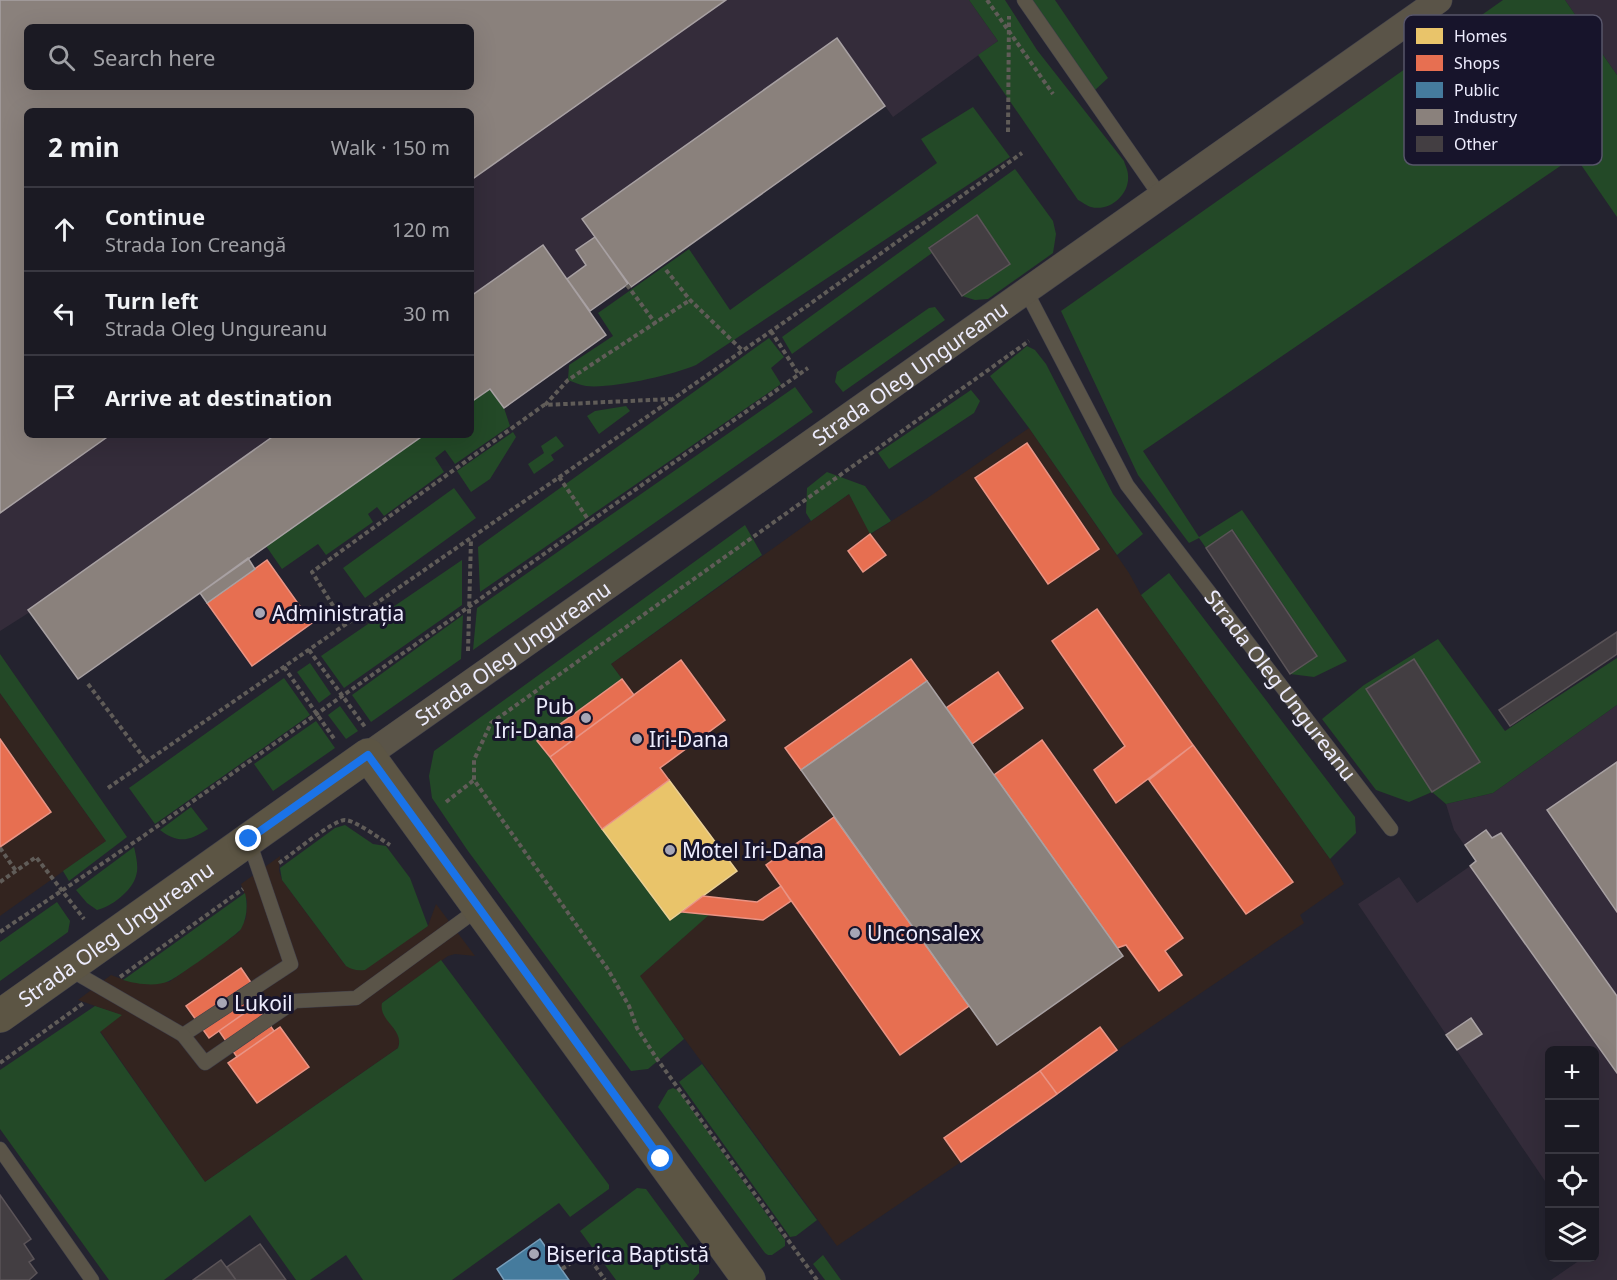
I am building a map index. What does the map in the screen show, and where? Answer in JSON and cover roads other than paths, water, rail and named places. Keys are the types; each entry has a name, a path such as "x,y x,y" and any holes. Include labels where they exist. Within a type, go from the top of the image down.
{"street":[{"name":"Strada Oleg Ungureanu","path":"1418,15 1439,0"},
{"name":"Strada Oleg Ungureanu","path":"0,1016 1404,25"},
{"path":"367,756 748,1280"}],"lane":[{"path":"1024,0 1161,196"},
{"name":"Strada Oleg Ungureanu","path":"1026,291 1127,485 1391,829"},
{"path":"183,1035 291,964 249,839"},
{"path":"69,969 183,1035 205,1063 295,1001 356,998 478,909"},
{"path":"0,1149 92,1280"}],"place":[{"name":"Administrația","path":"260,613"},
{"name":"Pub Iri-Dana","path":"586,718"},
{"name":"Iri-Dana","path":"637,739"},
{"name":"Motel Iri-Dana","path":"670,850"},
{"name":"Unconsalex","path":"855,933"},
{"name":"Lukoil","path":"222,1003"},
{"name":"Biserica Baptistă","path":"534,1254"}]}
